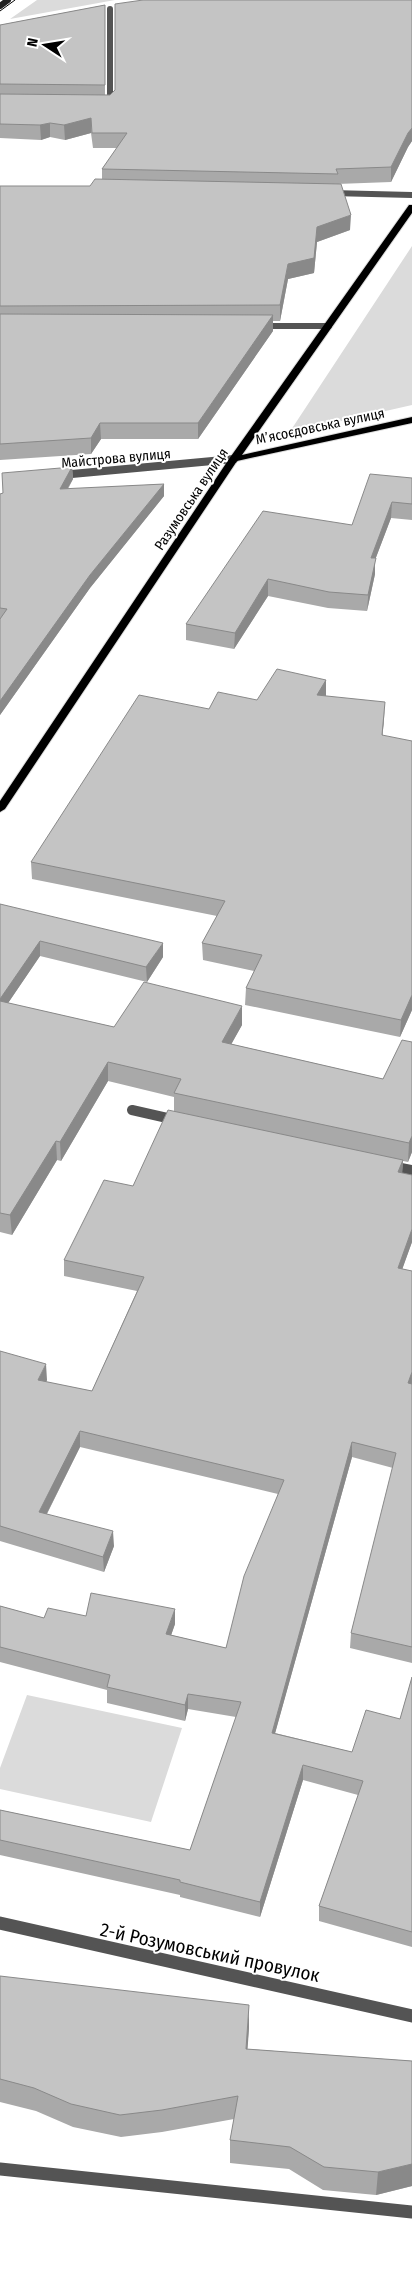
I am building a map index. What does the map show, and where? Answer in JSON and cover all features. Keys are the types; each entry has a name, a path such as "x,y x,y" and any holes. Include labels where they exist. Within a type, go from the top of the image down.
{"main road":[{"path":"0,6 8,0"},
{"name":"Разумовська вулиця","path":"0,809 234,458 412,207"},
{"name":"Мʼясоєдовська вулиця","path":"234,458 412,420"}],"street":[{"path":"100,11 117,8"},
{"path":"101,104 110,104 110,9"},
{"path":"322,193 412,195"},
{"path":"249,326 329,326"},
{"name":"Майстрова вулиця","path":"50,476 234,458"},
{"path":"132,1110 185,1122"},
{"path":"383,1164 412,1170"},
{"name":"2-й Розумовський провулок","path":"0,1924 412,2016"},
{"path":"0,2169 412,2212"}],"shaded area":[{"path":"37,0 115,0 10,19"},
{"path":"412,246 412,405 289,433"},
{"path":"27,1695 182,1728 151,1822 0,1789 0,1768"}],"building":[{"path":"143,0 412,0 412,128 391,167 336,169 338,174 102,169 127,133 92,133 91,118 64,125 50,123 40,125 0,124 0,94 110,95 115,90 115,4"},
{"path":"105,5 105,85 0,84 0,25"},
{"path":"95,179 341,184 351,215 317,227 314,258 288,264 280,305 0,306 0,186 90,186"},
{"path":"0,314 273,315 198,423 100,423 91,438 0,444"},
{"path":"72,467 60,489 164,484 90,575 0,701 0,619 7,609 0,608 0,494 3,493 2,473"},
{"path":"370,474 412,478 412,504 392,502 371,558 376,558 368,595 329,592 268,579 235,633 186,624 263,511 352,525"},
{"path":"277,669 326,680 317,695 385,702 382,735 412,741 412,995 401,1020 246,988 262,955 202,943 225,901 31,862 139,695 209,709 218,692 257,700"},
{"path":"0,904 163,943 146,967 40,941 0,999"},
{"path":"144,982 242,1006 222,1042 383,1079 402,1040 412,1042 412,1136 409,1143 174,1093 181,1079 108,1062 60,1142 56,1141 10,1215 0,1213 0,1001 114,1027"},
{"path":"168,1110 403,1160 398,1172 412,1175 412,1229 398,1268 412,1271 412,1372 408,1383 412,1384 412,1647 351,1633 396,1453 352,1442 272,1733 352,1752 366,1710 400,1719 412,1677 412,1932 319,1906 363,1781 303,1765 260,1902 180,1882 180,1880 0,1840 0,1810 190,1850 241,1702 188,1694 185,1705 107,1687 110,1675 0,1647 0,1606 44,1618 48,1608 86,1616 91,1593 175,1609 166,1634 226,1648 244,1576 284,1480 80,1431 39,1512 113,1531 103,1557 0,1526 0,1351 46,1364 38,1380 92,1391 144,1277 64,1260 104,1180 133,1186"},
{"path":"0,1976 249,2005 246,2049 412,2061 412,2164 378,2172 324,2167 290,2147 230,2140 238,2096 162,2110 120,2115 71,2104 34,2088 0,2079"}],"tram line":[{"path":"0,11 15,0"}]}
